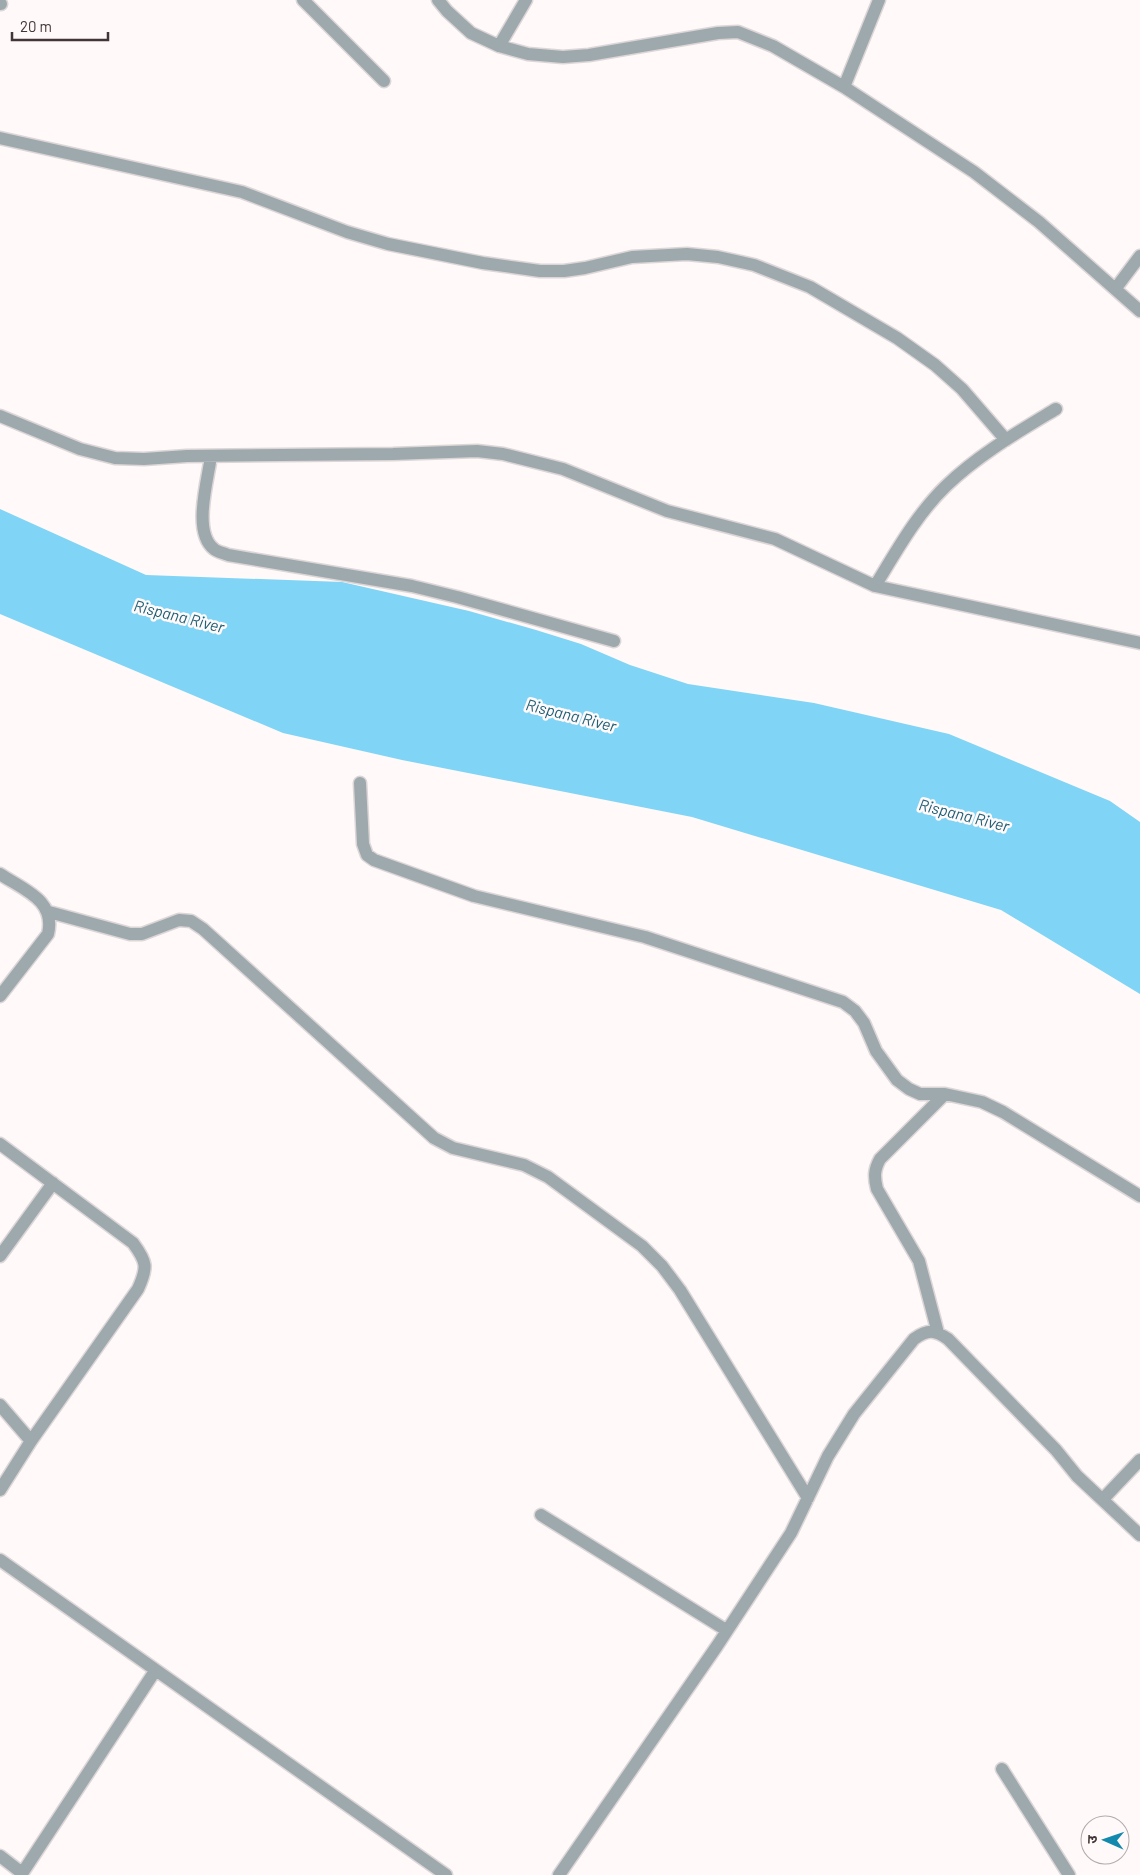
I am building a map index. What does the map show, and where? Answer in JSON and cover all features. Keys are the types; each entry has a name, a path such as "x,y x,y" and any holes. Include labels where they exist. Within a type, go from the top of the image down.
{"street":[{"path":"303,0 384,81"},
{"path":"438,0 471,33 499,46 528,54 563,57 625,50 718,33 738,32 772,46 844,87 1004,194 1040,222 1140,311"},
{"path":"499,46 526,0"},
{"path":"844,87 879,0"},
{"path":"0,138 242,192 347,232 388,244 484,264 564,271 632,257 677,254 718,257 754,265 810,287 897,338 935,365 962,389 1006,440"},
{"path":"1116,288 1140,256"},
{"path":"875,586 912,526 945,486 973,463 1006,440 1056,409"},
{"path":"0,416 80,449 116,458 144,459 477,451 503,454 563,469 666,511 775,539 875,586 1140,643"},
{"path":"211,456 201,521 204,538 214,550 228,555 412,586 614,641"},
{"path":"360,783 363,844 367,855 374,860 474,896 645,936 843,1002 855,1011 864,1023 876,1051 897,1080 909,1089 920,1094 945,1094 982,1102 1003,1112 1140,1196"},
{"path":"0,874 43,902 49,912 50,924 48,934 0,996"},
{"path":"49,912 130,934 142,934 179,920 191,921 203,929 434,1138 453,1148 524,1165 548,1176 642,1246 662,1266 680,1290 808,1498"},
{"path":"938,1333 919,1261 877,1189 874,1179 875,1170 880,1159 945,1094"},
{"path":"0,1144 133,1243 143,1256 145,1273 138,1288 31,1441 0,1490"},
{"path":"0,1256 53,1183"},
{"path":"559,1875 791,1533 828,1456 854,1414 914,1339 924,1332 938,1333 948,1339 1056,1450 1078,1476 1140,1535"},
{"path":"0,1405 31,1441"},
{"path":"1103,1499 1140,1460"},
{"path":"541,1515 726,1630"},
{"path":"0,1560 446,1875"},
{"path":"0,1856 22,1874 155,1671"},
{"path":"1002,1770 1069,1875"}],"water":[{"name":"Rispana River","path":"0,509 146,575 342,582 469,611 581,644 630,665 688,684 814,703 949,734 1110,801 1140,822 1140,994 1001,910 692,817 402,760 283,733 0,614"}]}
